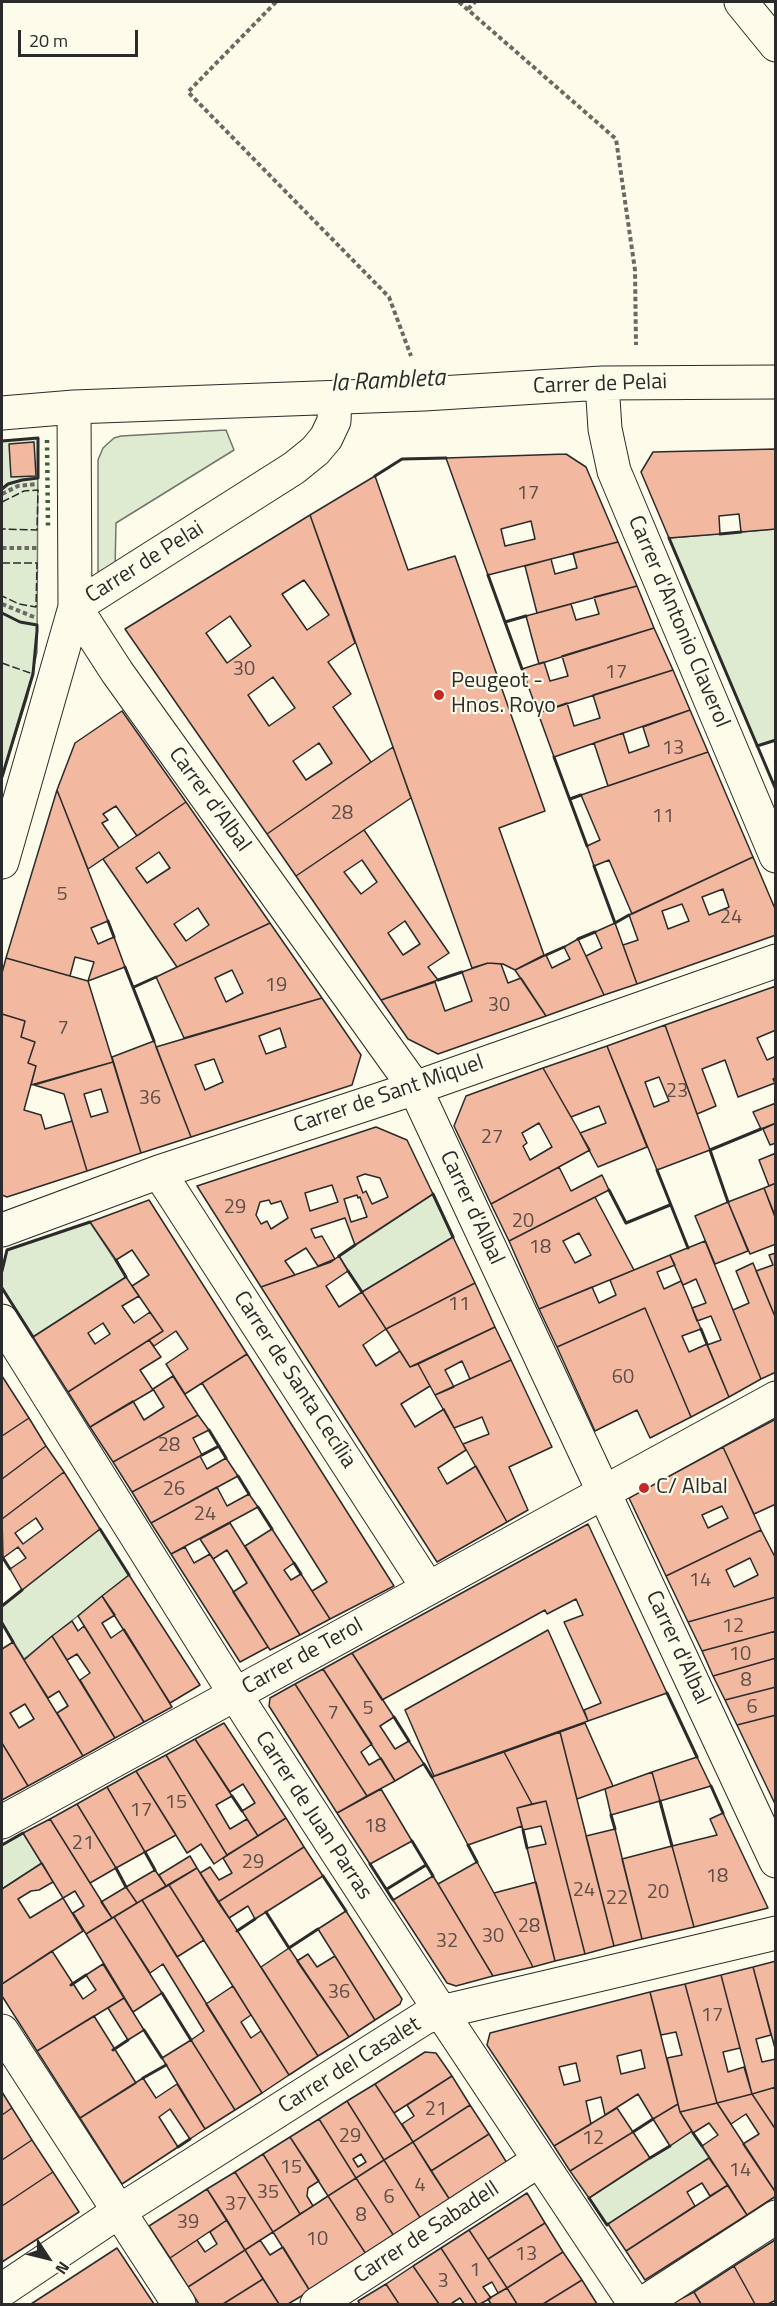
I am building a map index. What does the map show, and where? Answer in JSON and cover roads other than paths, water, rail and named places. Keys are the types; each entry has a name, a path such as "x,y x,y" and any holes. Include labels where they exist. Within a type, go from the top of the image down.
{"street":[{"path":"741,2 776,45"},
{"name":"Carrer de Pelai","path":"2,413 74,407 424,394 602,383 776,382"},
{"name":"Carrer d'Antonio Claverol","path":"602,383 605,429 614,471 776,856"},
{"name":"Carrer de Pelai","path":"75,608 294,468 315,451 326,438 334,421 335,397"},
{"path":"2,862 75,608 74,407"},
{"name":"Carrer d'Albal","path":"75,608 117,672 414,1088 776,1861"},
{"name":"Carrer de Sant Miquel","path":"2,1230 159,1172 414,1088 776,961"},
{"name":"Carrer de Santa Cecília","path":"159,1172 428,1588"},
{"name":"Carrer de Juan Parras","path":"2,1321 235,1695 538,2161 635,2304"},
{"name":"Carrer de Terol","path":"2,1822 776,1398"},
{"name":"Carrer del Casalet","path":"2,2290 118,2212 411,2025 441,2013 776,1933"},
{"path":"2,2031 180,2304"},
{"name":"Carrer de Sabadell","path":"317,2304 538,2161"},
{"path":"642,2304 776,2217"}],"place":[{"name":"Peugeot - Hnos. Royo","path":"439,695"},
{"name":"C/ Albal","path":"644,1488"}],"water label":[{"name":"la Rambleta","path":"388,382"}]}
